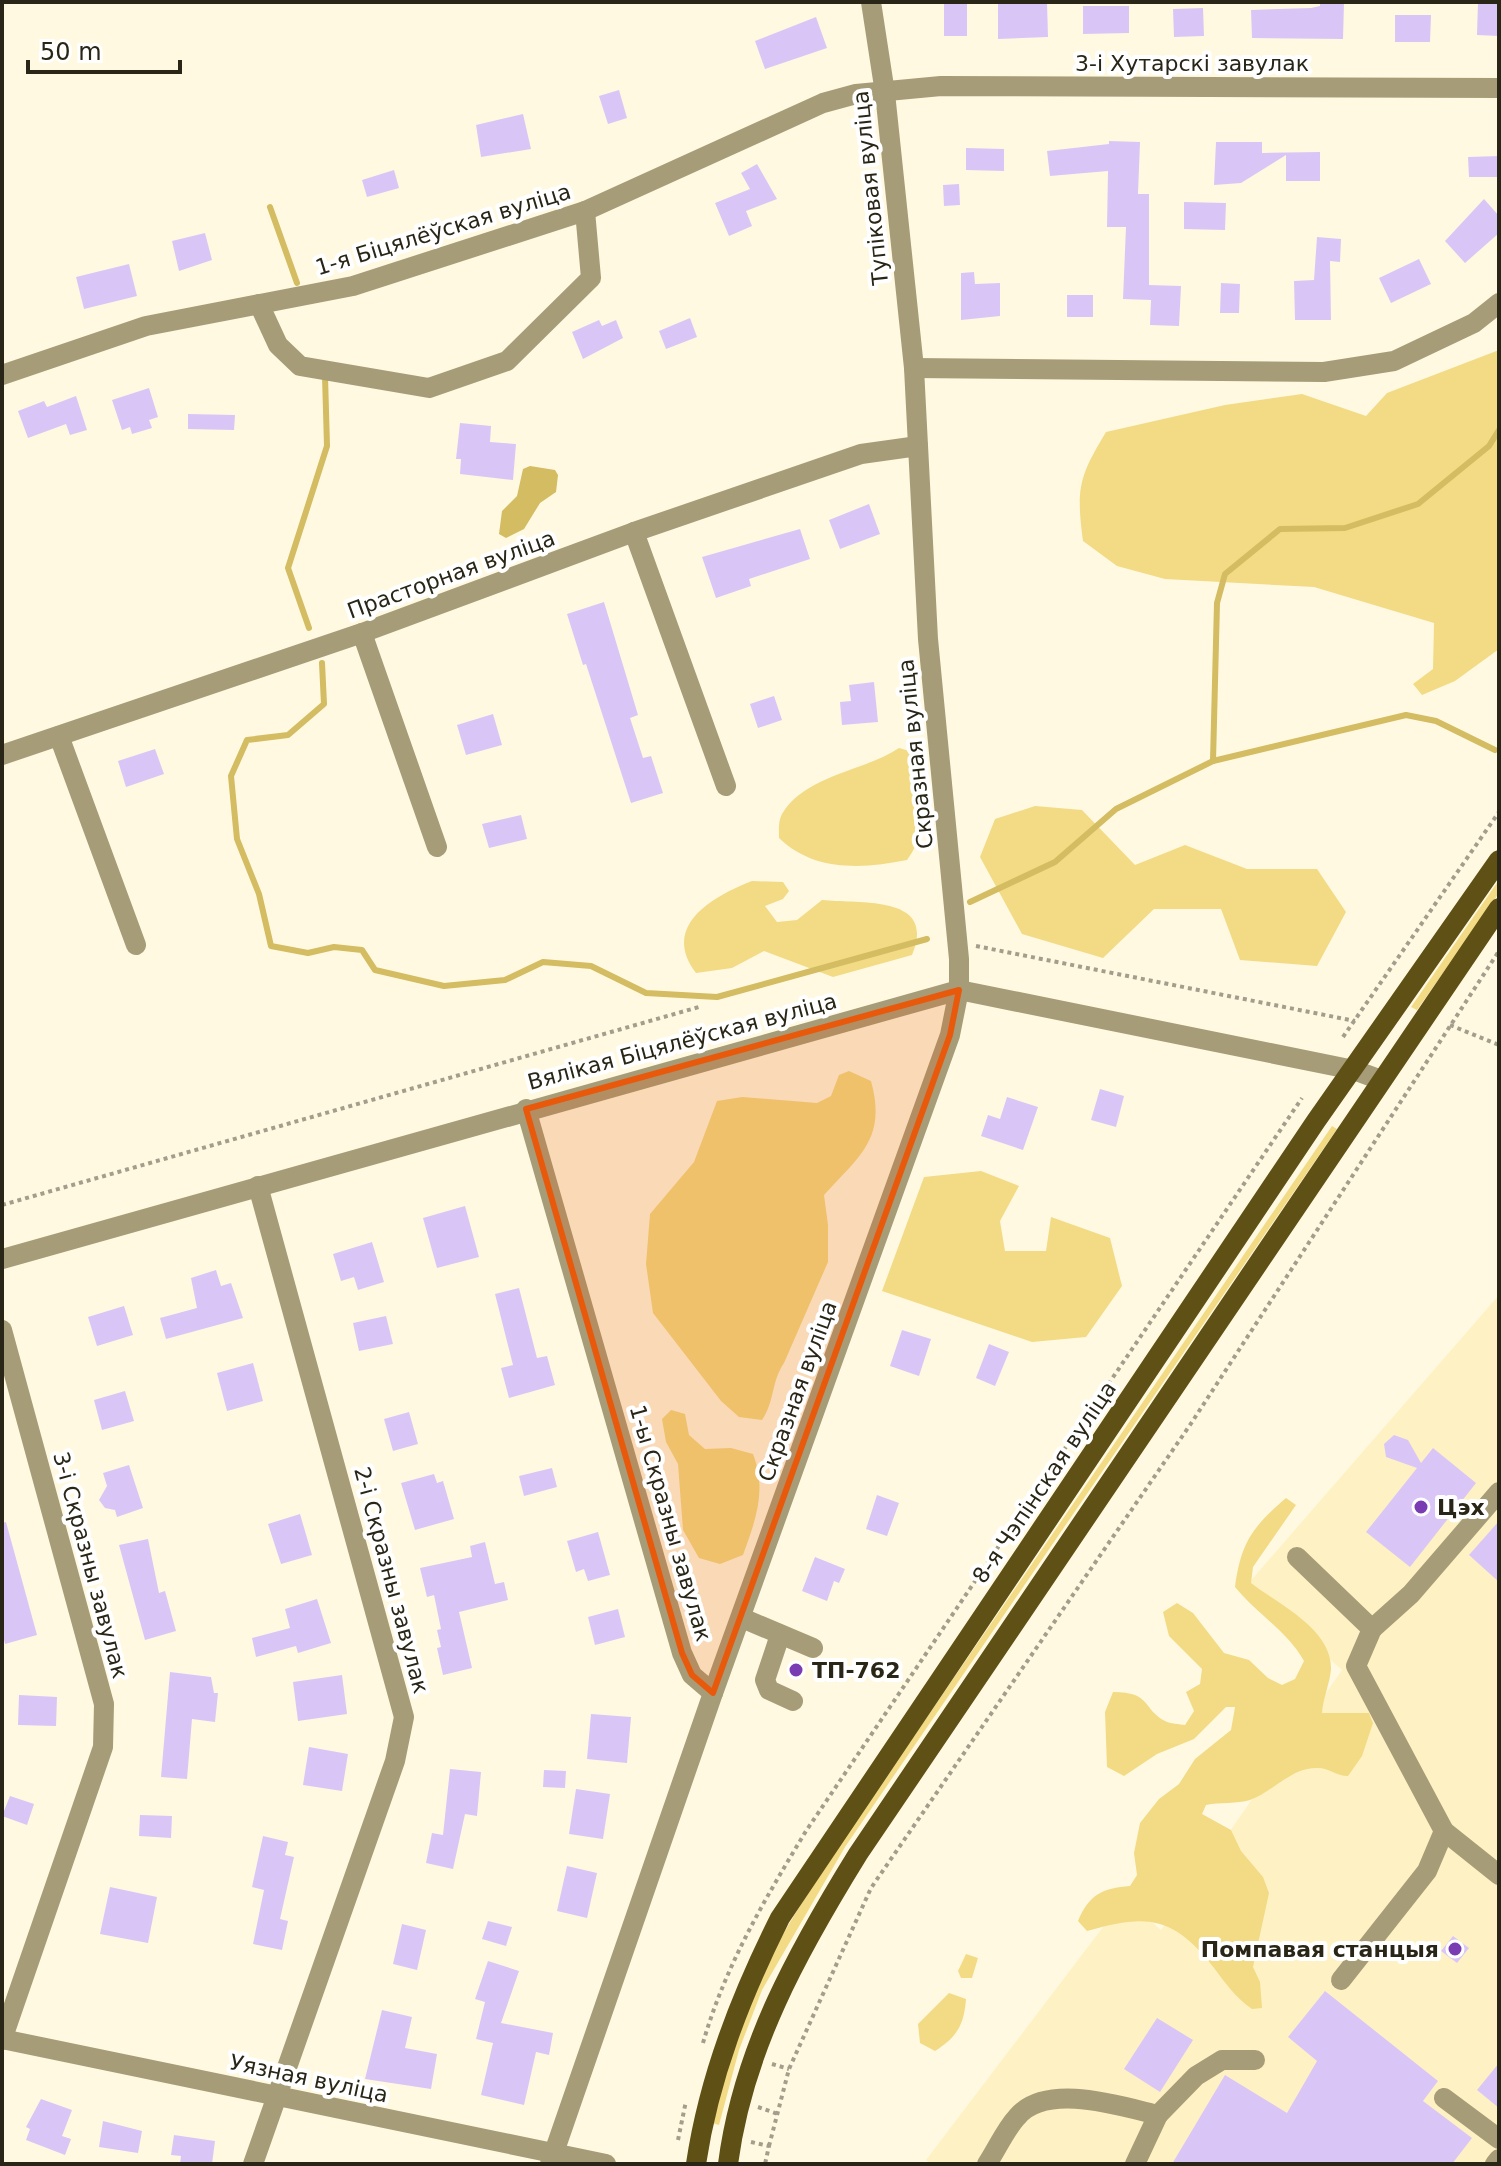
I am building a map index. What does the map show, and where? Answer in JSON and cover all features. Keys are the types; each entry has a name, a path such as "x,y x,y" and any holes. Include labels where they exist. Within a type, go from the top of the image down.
{"main road":[{"name":"8-я Чэпінская вуліца","path":"696,2164 701,2131 725,2044 747,1985 780,1918 1499,860"},
{"path":"728,2164 750,2062 808,1936 858,1854 1499,908"}],"street":[{"name":"Тупіковая вуліца","path":"871,2 885,93 914,368"},
{"name":"3-і Хутарскі завулак","path":"885,93 941,86 1499,88"},
{"name":"1-я Біцялёўская вуліца","path":"2,375 146,326 353,286 585,211 823,103 856,94 885,93"},
{"path":"259,304 278,345 300,366 429,388 507,361 579,293 591,278 585,211"},
{"path":"914,368 1324,372 1394,361 1474,323 1499,303"},
{"name":"Скразная вуліца","path":"713,1693 950,1035 959,990 958,942 928,639 914,368"},
{"name":"Прасторная вуліца","path":"2,755 362,633 634,532 861,454 918,446"},
{"path":"634,532 726,786"},
{"path":"362,633 437,847"},
{"path":"59,736 136,945"},
{"name":"Вялікая Біцялёўская вуліца","path":"2,1259 526,1109 959,990 1354,1070 1381,1080"},
{"name":"1-ы Скразны завулак","path":"526,1109 682,1653 692,1675 713,1693"},
{"name":"2-і Скразны завулак","path":"253,2164 395,1761 404,1717 258,1186"},
{"name":"3-і Скразны завулак","path":"2,1330 104,1704 103,1747 2,2040"},
{"path":"1499,1492 1411,1594 1372,1629 1356,1666 1444,1831 1499,1875"},
{"path":"1297,1557 1372,1629"},
{"path":"742,1618 813,1648"},
{"path":"780,1635 765,1680 769,1690 793,1701"},
{"path":"552,2158 713,1693"},
{"path":"1341,1980 1427,1871 1444,1831"},
{"name":"Уязная вуліца","path":"2,2040 276,2096 552,2158 606,2164"},
{"path":"1135,2164 1158,2115 1196,2076 1222,2060 1255,2060"},
{"path":"1444,2098 1499,2139"},
{"path":"987,2164 1017,2115 1039,2100 1095,2100 1158,2115"},
{"path":"1495,2164 1499,2159"}],"path":[{"path":"1343,1037 1499,812"},
{"path":"958,942 1355,1021"},
{"path":"765,2164 789,2069 871,1888 1190,1425 1448,1024 1499,951"},
{"path":"2,1205 699,1007"},
{"path":"1448,1024 1499,1045"},
{"path":"1233,1199 1302,1098"},
{"path":"769,2063 789,2069"},
{"path":"761,2093 758,2108 778,2114"},
{"path":"749,2141 769,2146"}],"highlighted area":[{"path":"959,990 950,1035 713,1693 692,1675 682,1653 526,1109"}],"shaded area":[{"path":"1499,350 1499,649 1455,681 1422,695 1413,684 1433,669 1434,623 1314,587 1165,579 1117,566 1083,541 1080,508 1082,484 1106,432 1225,405 1302,394 1366,416 1387,393"},
{"path":"530,466 555,470 558,475 556,492 540,503 524,529 506,538 499,534 502,511 517,496 523,469"},
{"path":"899,748 919,754 927,795 920,836 907,860 873,865 840,865 808,857 779,838 782,814 805,790"},
{"path":"1035,806 1082,810 1135,865 1185,845 1247,869 1317,869 1346,912 1317,966 1240,960 1221,909 1154,909 1103,958 1022,934 980,857 995,819"},
{"path":"1499,880 1499,893 1417,1010 1411,1007"},
{"path":"752,881 783,882 789,891 783,899 765,906 777,922 797,920 822,900 875,903 905,912 914,922 917,936 912,955 833,977 764,951 732,968 696,973 686,956 684,941 688,927 708,904"},
{"path":"849,1071 871,1081 875,1101 872,1132 858,1157 824,1195 828,1262 777,1377 766,1413 762,1420 739,1417 721,1401 653,1313 646,1264 650,1214 694,1162 717,1101 742,1097 817,1103 831,1096 839,1075"},
{"path":"1332,1126 1337,1129 845,1847 762,1990 739,2050 719,2125 712,2123 748,2005 795,1914"},
{"path":"981,1171 1019,1186 1000,1221 1005,1251 1046,1251 1051,1217 1110,1238 1122,1286 1086,1337 1032,1342 882,1291 924,1177"},
{"path":"1499,1295 1499,2164 931,2164 926,2160 1125,1898 1161,1930 1342,1670 1246,1586"},
{"path":"671,1410 685,1414 689,1435 705,1449 731,1448 753,1454 759,1480 758,1504 743,1555 720,1564 699,1558 683,1530 678,1464 666,1442 662,1419"},
{"path":"1286,1498 1296,1505 1253,1567 1251,1583 1302,1619 1323,1642 1331,1669 1322,1713 1369,1713 1373,1723 1362,1756 1348,1776 1322,1768 1299,1771 1250,1800 1206,1805 1202,1814 1231,1830 1241,1851 1263,1877 1269,1893 1253,1967 1260,1982 1262,2008 1252,2009 1231,1990 1199,1950 1171,1929 1142,1921 1087,1931 1078,1921 1098,1894 1130,1886 1137,1875 1134,1853 1140,1823 1159,1799 1179,1784 1195,1759 1231,1730 1235,1707 1226,1707 1194,1739 1157,1754 1124,1776 1107,1767 1105,1712 1113,1692 1141,1698 1158,1716 1170,1723 1185,1725 1194,1711 1186,1692 1200,1684 1202,1669 1169,1636 1163,1612 1177,1603 1193,1613 1224,1653 1249,1660 1268,1678 1282,1685 1295,1679 1304,1661 1289,1641 1235,1587 1250,1537"},
{"path":"966,1954 978,1958 972,1978 961,1978 958,1971"},
{"path":"949,1993 966,1999 963,2016 954,2035 935,2051 920,2043 918,2024"}],"building":[{"path":"944,2 967,2 967,36 944,36"},
{"path":"1047,2 1048,37 998,39 998,3"},
{"path":"1320,2 1344,2 1343,39 1252,38 1251,10 1311,8 1320,6"},
{"path":"1478,2 1499,2 1499,36 1477,35"},
{"path":"1083,6 1129,6 1129,33 1083,34"},
{"path":"1203,8 1204,36 1174,37 1173,9"},
{"path":"1395,15 1431,15 1430,42 1395,42"},
{"path":"816,17 827,48 765,69 755,41"},
{"path":"619,90 627,118 608,124 599,96"},
{"path":"523,114 531,149 481,157 476,125"},
{"path":"1109,141 1140,142 1138,194 1149,194 1149,285 1181,286 1179,326 1150,325 1151,300 1123,299 1126,227 1107,227 1108,171 1050,176 1047,151 1109,144"},
{"path":"1216,142 1262,142 1262,153 1320,152 1320,181 1286,181 1286,155 1241,183 1214,185"},
{"path":"966,148 1004,149 1004,171 966,170"},
{"path":"1499,156 1499,177 1469,177 1468,157"},
{"path":"757,164 777,199 746,211 752,226 729,236 715,203 750,189 741,173"},
{"path":"394,170 399,188 367,197 362,180"},
{"path":"959,184 960,205 944,206 943,185"},
{"path":"1484,199 1499,216 1499,233 1465,263 1445,241"},
{"path":"1184,202 1226,203 1225,230 1184,229"},
{"path":"205,233 212,260 179,271 172,241"},
{"path":"1317,237 1341,239 1340,262 1330,261 1331,320 1295,320 1294,281 1314,280"},
{"path":"1419,259 1431,284 1391,303 1379,278"},
{"path":"129,264 137,296 84,309 76,277"},
{"path":"974,272 975,284 1000,283 1000,316 961,320 961,273"},
{"path":"1221,283 1240,284 1239,313 1220,313"},
{"path":"1067,295 1093,295 1093,317 1067,317"},
{"path":"690,318 697,337 666,349 659,331"},
{"path":"599,320 602,326 616,320 623,338 583,359 572,332"},
{"path":"149,388 158,417 149,420 152,428 132,434 130,427 122,430 112,400"},
{"path":"76,396 87,430 70,435 66,424 28,438 18,411 44,401 47,407"},
{"path":"188,414 235,415 234,430 188,429"},
{"path":"460,423 491,426 490,442 516,444 513,480 460,474 461,459 456,459"},
{"path":"869,504 880,534 840,549 829,520"},
{"path":"800,529 810,559 749,579 751,586 716,598 702,557"},
{"path":"604,602 638,715 630,718 643,758 651,756 663,793 631,803 567,614"},
{"path":"874,682 878,722 842,725 840,702 851,701 849,685"},
{"path":"774,696 782,720 758,728 750,704"},
{"path":"493,714 502,745 466,755 457,725"},
{"path":"155,749 164,774 126,787 118,761"},
{"path":"521,815 527,839 489,848 482,824"},
{"path":"1100,1089 1124,1096 1116,1127 1091,1120"},
{"path":"1007,1097 1038,1107 1023,1150 981,1136 988,1115 1000,1119"},
{"path":"465,1206 479,1257 437,1268 423,1218"},
{"path":"372,1242 384,1282 358,1290 354,1277 341,1281 333,1254"},
{"path":"216,1270 221,1286 231,1283 243,1318 166,1339 160,1318 197,1308 191,1278"},
{"path":"519,1288 537,1358 547,1356 555,1385 509,1398 501,1368 513,1365 495,1294"},
{"path":"124,1306 133,1335 97,1346 88,1317"},
{"path":"386,1316 393,1344 359,1351 353,1323"},
{"path":"902,1330 931,1339 919,1376 890,1366"},
{"path":"989,1344 1009,1352 995,1386 976,1378"},
{"path":"253,1363 263,1401 227,1411 217,1373"},
{"path":"125,1391 134,1421 102,1430 94,1400"},
{"path":"409,1412 418,1444 393,1451 384,1419"},
{"name":"Цэх","path":"1394,1435 1408,1440 1421,1463 1433,1448 1476,1483 1410,1567 1366,1532 1417,1468 1386,1457 1384,1444"},
{"path":"129,1465 143,1508 117,1517 115,1510 105,1508 99,1500 107,1486 103,1473"},
{"path":"552,1468 557,1487 524,1496 519,1476"},
{"path":"434,1474 437,1483 443,1481 454,1519 415,1530 401,1483"},
{"path":"877,1495 899,1503 887,1536 866,1529"},
{"path":"300,1514 312,1555 281,1564 268,1524"},
{"path":"1499,1521 1499,1582 1469,1555"},
{"path":"6,1522 37,1635 5,1644 2,1631 2,1523"},
{"path":"598,1532 610,1575 588,1581 584,1569 576,1572 567,1541"},
{"path":"148,1539 159,1593 165,1591 176,1631 145,1640 119,1545"},
{"path":"485,1542 495,1584 504,1582 508,1600 459,1612 472,1668 443,1675 437,1648 441,1647 437,1630 441,1629 434,1595 427,1597 420,1568 472,1557 470,1546"},
{"path":"815,1557 845,1569 839,1583 834,1581 827,1601 802,1591"},
{"path":"317,1599 331,1643 298,1653 296,1646 256,1657 252,1638 290,1628 285,1609"},
{"path":"618,1609 625,1637 595,1645 588,1617"},
{"path":"170,1672 211,1677 214,1693 218,1693 215,1722 192,1719 187,1779 161,1777"},
{"path":"342,1675 347,1714 298,1721 293,1682"},
{"path":"19,1695 57,1697 56,1726 18,1725"},
{"path":"591,1714 631,1717 627,1763 587,1759"},
{"path":"309,1747 348,1754 342,1791 303,1785"},
{"path":"450,1769 481,1772 477,1816 465,1814 453,1869 426,1863 432,1833 443,1835"},
{"path":"544,1770 566,1771 565,1788 543,1787"},
{"path":"576,1789 610,1794 603,1839 569,1834"},
{"path":"10,1796 34,1804 27,1825 2,1816"},
{"path":"140,1815 172,1816 171,1838 139,1836"},
{"path":"263,1836 288,1842 285,1855 294,1857 280,1919 288,1921 282,1950 253,1944 264,1890 252,1887"},
{"path":"567,1866 597,1873 587,1918 557,1911"},
{"path":"110,1887 157,1897 148,1943 100,1934"},
{"path":"488,1921 512,1927 506,1946 482,1939"},
{"path":"402,1924 426,1930 417,1970 393,1964"},
{"name":"Помпавая станцыя","path":"1453,1936 1469,1948 1457,1963 1441,1951"},
{"path":"488,1961 519,1971 501,2023 553,2033 549,2055 536,2052 524,2105 481,2095 493,2043 476,2039 485,2002 475,1999"},
{"path":"1325,1991 1438,2081 1423,2101 1472,2138 1452,2164 1172,2164 1225,2075 1287,2113 1317,2061 1288,2037"},
{"path":"382,2010 412,2017 405,2048 437,2054 431,2089 365,2079"},
{"path":"1157,2018 1193,2040 1160,2092 1124,2069"},
{"path":"1499,2063 1499,2108 1477,2090"},
{"path":"41,2099 72,2110 62,2136 71,2139 65,2155 26,2140 30,2129 26,2127"},
{"path":"103,2121 142,2131 138,2153 99,2147"},
{"path":"174,2135 215,2141 212,2164 180,2164 181,2156 171,2155"}],"waterway":[{"path":"270,207 297,283"},
{"path":"309,628 288,568 327,446 325,376"},
{"path":"1213,761 1217,603 1225,574 1280,529 1345,528 1418,504 1489,446 1499,430"},
{"path":"322,663 324,704 288,735 247,740 231,776 237,839 259,894 271,946 308,953 334,947 362,950 375,970 444,986 505,980 543,962 591,966 646,993 717,997 927,939"},
{"path":"970,902 1055,862 1116,809 1213,761 1406,715 1436,721 1495,750"}],"place":[{"name":"Цэх","path":"1421,1507"},
{"name":"ТП-762","path":"796,1670"},
{"name":"Помпавая станцыя","path":"1455,1949"}]}
